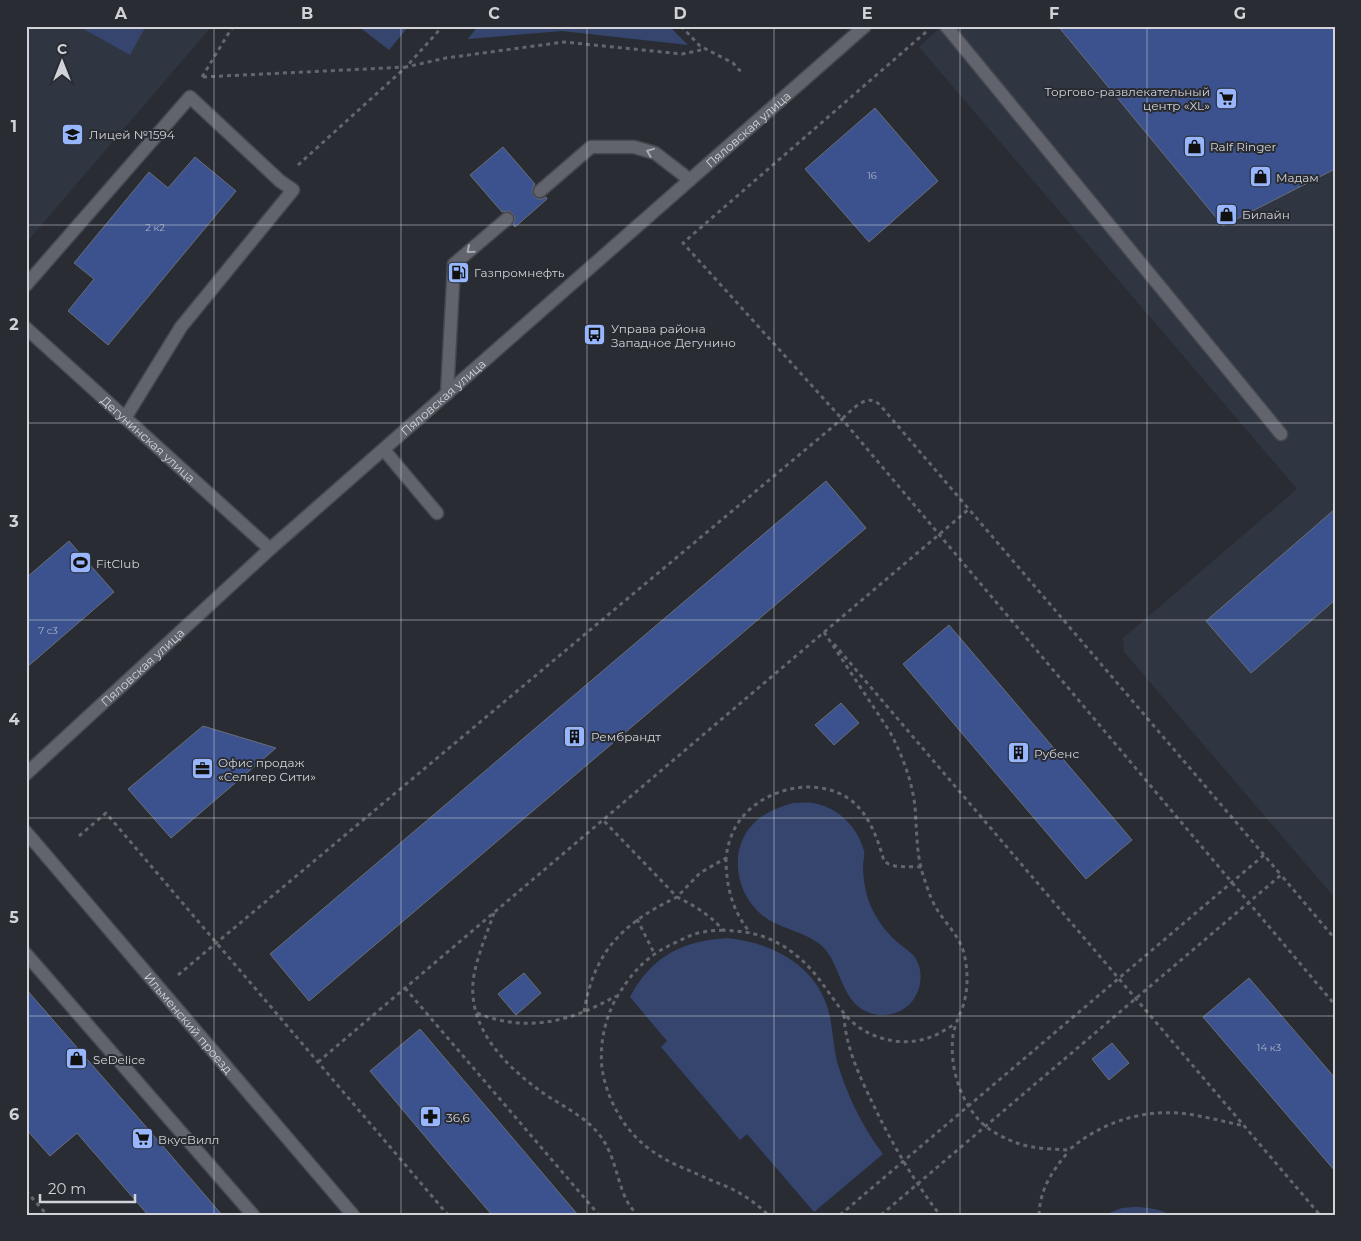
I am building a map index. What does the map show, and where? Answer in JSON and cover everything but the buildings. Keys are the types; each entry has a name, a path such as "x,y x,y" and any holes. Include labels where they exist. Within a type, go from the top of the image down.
{"street":[{"name":"Пяловская улица","path":"26,774 270,550 864,26"},
{"path":"946,26 1282,434"},
{"path":"26,285 190,97 280,181 293,190 181,327 125,418"},
{"path":"540,191 590,147 634,147 655,153 690,180"},
{"path":"446,394 454,264 507,219"},
{"name":"Дегунинская улица","path":"26,328 270,550"},
{"path":"384,450 437,512"},
{"name":"Ильменский проезд","path":"26,832 353,1215"},
{"path":"26,954 253,1215"}],"path":[{"path":"190,97 233,26"},
{"path":"280,181 406,67 444,26"},
{"path":"681,26 700,46 733,63 743,74"},
{"path":"933,26 682,243 842,419 1335,1005"},
{"path":"202,77 406,67 446,58 564,42 682,54 706,49"},
{"path":"160,990 863,401 872,400 876,401 969,509 1335,939"},
{"path":"318,1062 969,509"},
{"path":"824,632 883,720 902,756 915,806 920,867 935,906 956,934 965,956 967,981 965,996 956,1023 952,1044 956,1078 961,1092 977,1118 985,1126 1017,1143 1034,1148 1069,1150"},
{"path":"824,632 1320,1215"},
{"path":"750,933 739,916 728,884 726,858 728,844 733,831 745,813 762,800 776,793 789,788 805,787 822,788 838,793 852,801 864,815 874,831 884,861 888,865 920,867"},
{"path":"79,836 106,813 448,1215"},
{"path":"603,820 677,897 704,912 724,930"},
{"path":"840,1215 1264,855"},
{"path":"584,1012 591,981 606,952 619,935 636,920 656,907 677,897 700,873 726,858"},
{"path":"881,1215 1281,875"},
{"path":"495,912 474,975 473,996 476,1013 484,1032 495,1049 507,1062 534,1086 583,1118 599,1135 613,1158 623,1193 637,1215"},
{"path":"636,920 654,953"},
{"path":"768,1215 743,1195 655,1153 643,1144 625,1125 614,1107 604,1082 602,1064 602,1046 607,1018 617,996 630,976 642,963 663,947 704,932 724,930 750,933 786,947 798,956 812,970 844,1013 862,1030 881,1039 896,1042 927,1039 956,1023"},
{"path":"405,988 599,1215"},
{"path":"476,1013 492,1019 522,1024 556,1021 584,1012 617,996"},
{"path":"844,1013 844,1028 851,1054 890,1140 940,1215"},
{"path":"1039,1215 1043,1190 1053,1170 1069,1150 1081,1140 1108,1124 1127,1118 1157,1113 1187,1114 1245,1126"},
{"path":"26,1191 47,1215"}],"shaded area":[{"name":"Лицей №1594","path":"26,26 212,26 27,242 26,242"},
{"path":"78,26 146,26 130,55"},
{"path":"358,26 409,26 389,50"},
{"path":"478,26 669,26 688,45 562,31 468,39"},
{"path":"942,26 1335,26 1335,898 1124,652 1123,638 1297,489 919,47"},
{"path":"793,803 812,803 830,808 845,819 857,834 864,851 864,882 871,907 884,929 913,955 919,967 921,980 917,993 910,1004 900,1011 888,1015 876,1015 865,1011 857,1005 850,998 833,962 822,946 808,937 769,920 762,915 745,894 740,882 738,856 741,843 747,831 764,815"},
{"path":"727,938 759,944 774,950 789,958 813,979 822,993 828,1009 836,1058 846,1089 863,1123 883,1154 814,1212 747,1134 740,1140 661,1047 667,1041 630,997 648,971 670,953 696,943"},
{"path":"1144,1207 1171,1215 1104,1215 1122,1208"}],"place":[{"name":"Торгово-развлекательный центр «XL»","path":"1226,98"},
{"name":"Лицей №1594","path":"73,134"},
{"name":"Ralf Ringer","path":"1194,146"},
{"name":"Мадам","path":"1260,177"},
{"name":"Билайн","path":"1226,214"},
{"name":"Газпромнефть","path":"458,272"},
{"name":"Управа района Западное Дегунино","path":"595,335"},
{"name":"FitClub","path":"80,563"},
{"name":"Рембрандт","path":"575,736"},
{"name":"Рубенс","path":"1018,753"},
{"name":"Офис продаж «Селигер Сити»","path":"202,769"},
{"name":"SeDelice","path":"77,1059"},
{"name":"36,6","path":"430,1117"},
{"name":"ВкусВилл","path":"142,1139"}]}
